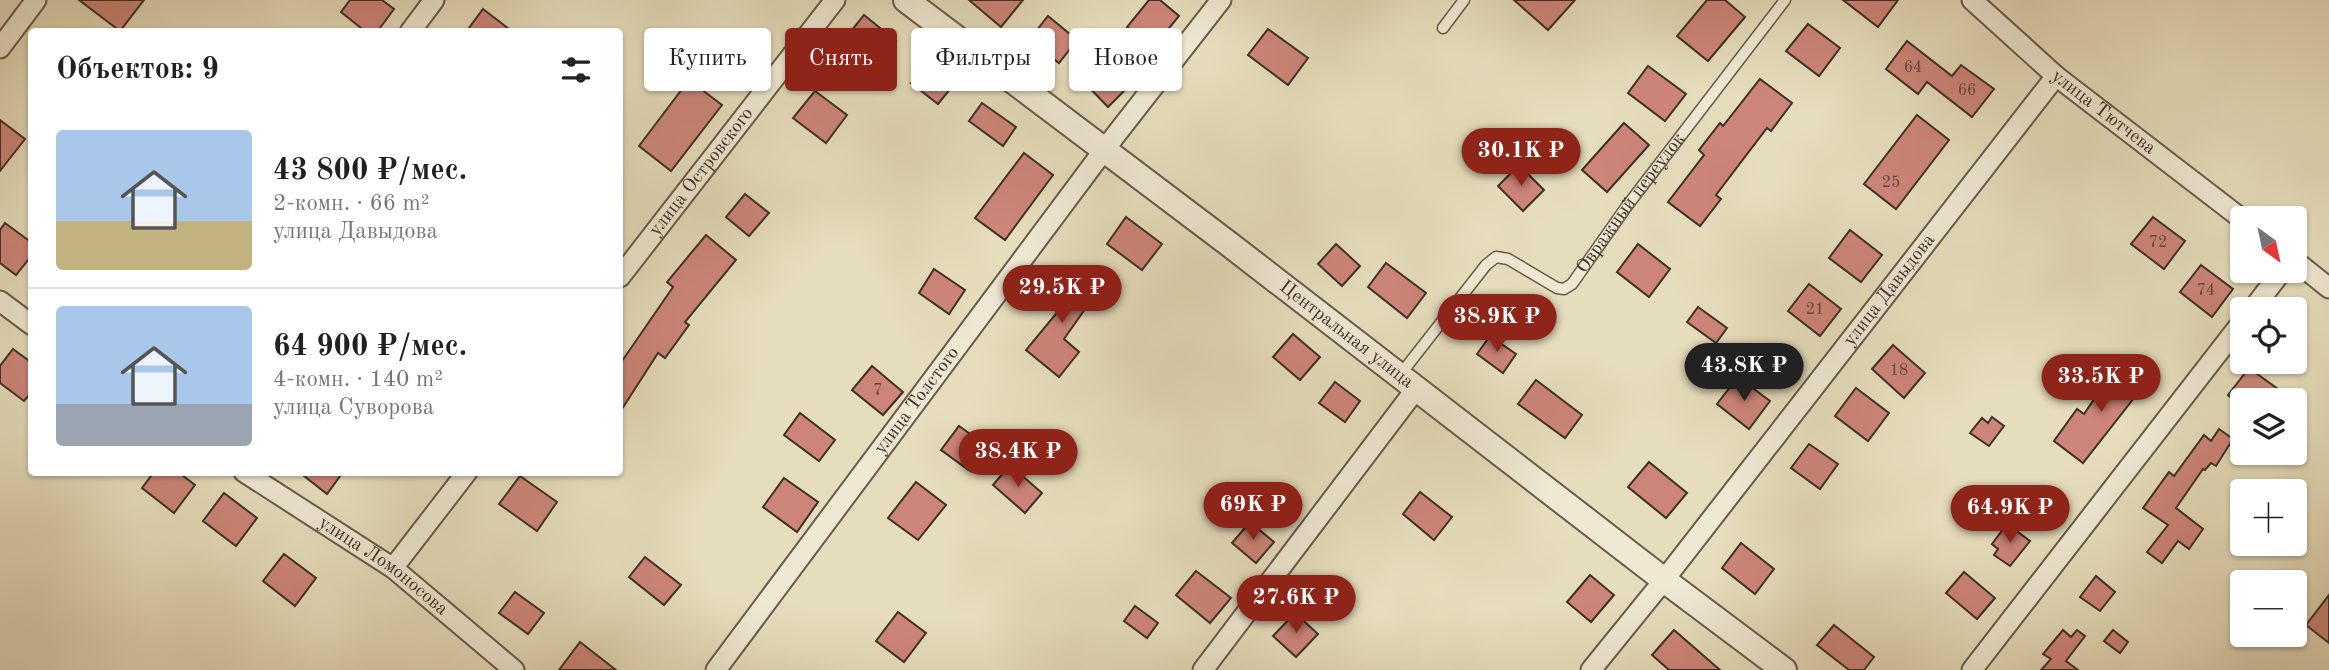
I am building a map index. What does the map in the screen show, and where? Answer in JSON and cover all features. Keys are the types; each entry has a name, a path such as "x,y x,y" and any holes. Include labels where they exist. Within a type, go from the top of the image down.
{"street":[{"path":"0,48 37,0"},
{"path":"413,28 434,0"},
{"name":"улица Островского","path":"623,273 835,0"},
{"name":"Центральная улица","path":"906,0 1784,670"},
{"name":"улица Толстого","path":"716,670 1104,150 1221,0"},
{"name":"улица Тютчева","path":"1972,0 2056,76 2230,210"},
{"name":"улица Давыдова","path":"1591,670 2056,76"},
{"path":"2307,270 2329,288"},
{"path":"0,301 28,322"},
{"path":"1972,670 2230,337"},
{"name":"Овражный переулок","path":"1203,670 1408,382"},
{"name":"улица Ломоносова","path":"250,476 393,568 514,670"},
{"path":"393,568 464,476"}],"lane":[{"path":"1443,27 1464,0"},
{"name":"Овражный переулок","path":"1408,382 1486,265 1496,257 1508,259 1557,289 1564,289 1572,284 1627,206 1785,0"}],"building":[{"path":"79,0 144,0 122,28 116,28"},
{"path":"350,0 382,0 394,9 380,28 361,28 341,12"},
{"path":"969,0 1023,0 1001,27"},
{"path":"1149,0 1160,0 1179,16 1169,28 1127,27"},
{"path":"1514,0 1575,0 1548,30"},
{"path":"1707,0 1725,0 1745,17 1708,61 1677,36"},
{"path":"1843,0 1898,0 1878,27"},
{"path":"483,9 508,28 469,28"},
{"path":"864,15 880,28 853,28"},
{"path":"1048,16 1069,33 1069,50 1059,63 1055,60 1055,28 1038,28"},
{"path":"1808,24 1840,48 1819,76 1786,51"},
{"path":"1268,29 1308,58 1288,85 1248,55"},
{"path":"1907,41 1952,76 1961,65 1994,89 1972,117 1927,82 1918,94 1886,69"},
{"path":"1648,66 1686,94 1665,121 1628,93"},
{"path":"1760,79 1792,103 1771,131 1767,128 1716,195 1721,199 1700,226 1668,202 1704,155 1699,150 1720,123 1723,126"},
{"path":"681,91 704,91 722,105 671,171 639,146"},
{"path":"815,91 847,115 826,143 793,118"},
{"path":"921,91 949,91 938,104"},
{"path":"1093,91 1124,91 1108,107"},
{"path":"982,103 1016,127 1003,146 969,121"},
{"path":"1917,115 1949,140 1896,209 1864,184"},
{"path":"0,120 25,139 0,171"},
{"path":"1624,123 1649,145 1607,192 1582,170"},
{"path":"1024,153 1053,175 1005,240 975,218"},
{"path":"1519,165 1544,190 1523,211 1498,186"},
{"path":"745,194 769,213 749,236 726,217"},
{"path":"1126,217 1162,244 1142,270 1107,244"},
{"path":"2153,217 2185,241 2164,269 2131,244"},
{"path":"5,223 28,240 28,260 16,275 0,263 0,230"},
{"path":"1850,230 1882,255 1861,282 1829,258"},
{"path":"706,235 736,260 685,322 689,325 665,358 658,353 623,407 623,360 673,287 667,282"},
{"path":"1336,244 1360,266 1342,286 1318,264"},
{"path":"1638,244 1670,269 1649,297 1617,272"},
{"path":"1386,263 1426,293 1407,318 1368,287"},
{"path":"2201,265 2233,289 2212,317 2180,292"},
{"path":"934,269 965,290 949,314 919,293"},
{"path":"1069,272 1097,292 1064,339 1079,352 1059,377 1026,350 1060,309 1048,300"},
{"path":"1809,284 1841,309 1820,336 1788,311"},
{"path":"1698,307 1727,328 1716,343 1687,322"},
{"path":"1293,334 1320,357 1300,380 1273,357"},
{"path":"1490,336 1516,354 1503,373 1477,354"},
{"path":"1893,345 1925,373 1904,398 1872,369"},
{"path":"13,349 28,360 28,396 24,401 0,383 0,366"},
{"path":"2144,360 2156,370 2083,463 2054,441 2077,409 2084,414 2112,373 2128,385"},
{"path":"872,366 903,392 883,415 852,390"},
{"path":"2244,374 2257,374 2276,388 2233,388"},
{"path":"1738,377 1770,401 1749,429 1717,404"},
{"path":"1536,380 1582,415 1565,438 1518,404"},
{"path":"1335,382 1360,401 1345,422 1319,403"},
{"path":"1856,388 1889,413 1868,441 1835,416"},
{"path":"800,413 835,440 819,461 784,435"},
{"path":"1992,417 2004,426 1989,446 1970,433 1982,418 1988,423"},
{"path":"959,426 987,446 970,471 941,450"},
{"path":"2219,429 2230,437 2230,444 2216,466 2211,463 2203,469 2176,508 2203,529 2189,549 2178,541 2162,563 2147,552 2168,525 2143,508 2169,472 2174,476 2204,435 2211,441"},
{"path":"1809,444 1838,464 1820,489 1791,468"},
{"path":"1649,462 1687,493 1666,518 1628,487"},
{"path":"1010,465 1042,493 1025,513 993,485"},
{"path":"151,476 183,476 195,485 174,513 142,488"},
{"path":"304,476 340,476 327,494"},
{"path":"520,476 557,502 537,531 499,504"},
{"path":"784,478 818,502 797,532 763,507"},
{"path":"916,482 946,505 918,540 888,518"},
{"path":"1420,492 1452,517 1434,540 1403,514"},
{"path":"224,493 257,518 236,546 203,521"},
{"path":"1250,522 1274,542 1256,563 1232,543"},
{"path":"2007,524 2030,541 2010,566 1994,555 1998,549 1992,544"},
{"path":"1741,543 1774,569 1755,594 1722,568"},
{"path":"284,554 316,578 295,606 263,581"},
{"path":"645,557 681,585 664,605 629,577"},
{"path":"1196,571 1231,598 1210,623 1176,595"},
{"path":"1964,572 1995,598 1977,619 1946,593"},
{"path":"1590,575 1614,595 1591,622 1567,602"},
{"path":"2096,576 2115,592 2100,611 2080,597"},
{"path":"515,592 544,613 528,634 499,613"},
{"path":"2329,595 2329,643 2307,624"},
{"path":"1135,606 1158,623 1147,638 1124,621"},
{"path":"898,612 926,633 904,662 876,641"},
{"path":"1295,613 1318,634 1296,657 1273,636"},
{"path":"1834,625 1874,657 1864,670 1849,670 1817,645"},
{"path":"1674,630 1720,670 1669,670 1652,655"},
{"path":"2063,630 2071,637 2077,630 2085,636 2066,661 2078,670 2041,670 2051,659 2043,654"},
{"path":"2113,630 2128,642 2120,653 2104,641"},
{"path":"580,642 616,670 559,670"}]}
